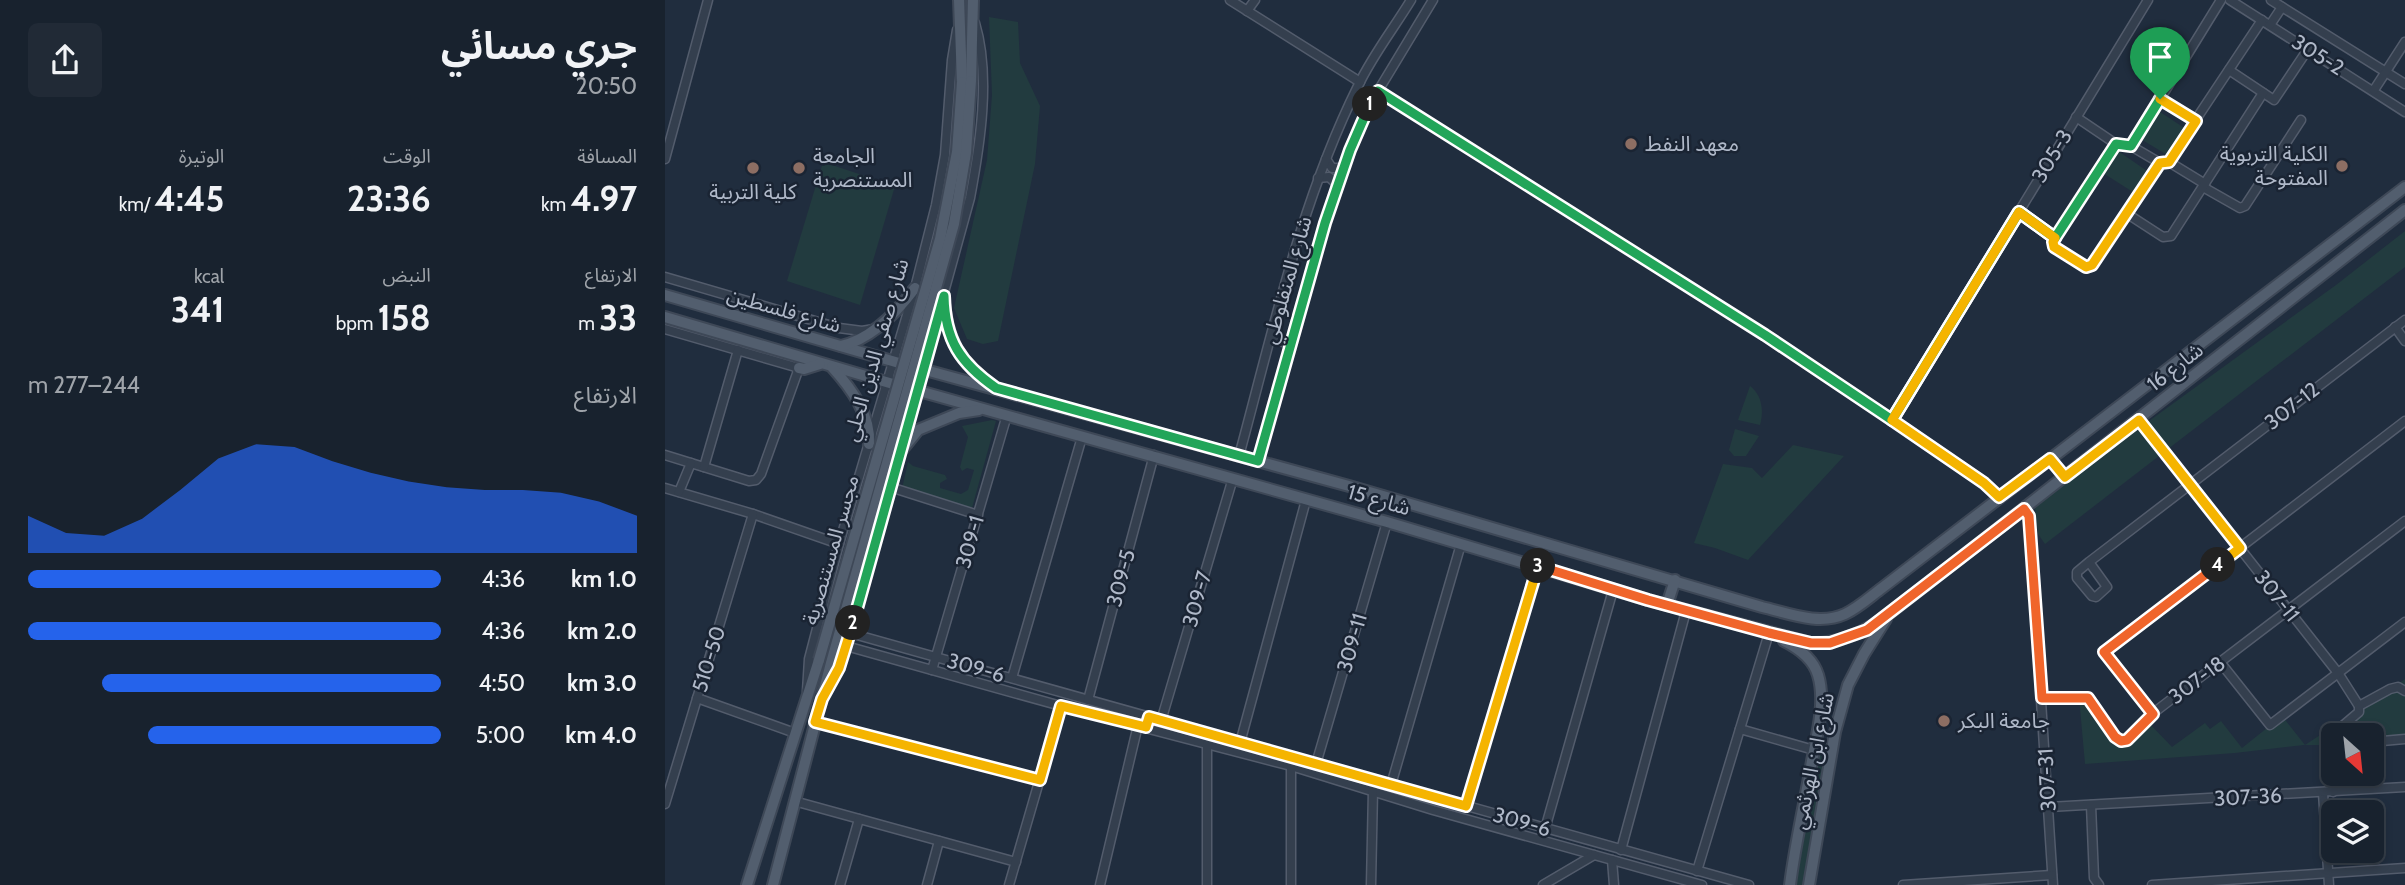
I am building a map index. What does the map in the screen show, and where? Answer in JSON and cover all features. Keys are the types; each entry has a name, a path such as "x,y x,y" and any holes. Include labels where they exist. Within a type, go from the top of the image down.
{"main road":[{"name":"شارع صفي الدين الحلي","path":"959,0 966,82"},
{"path":"966,82 973,0"},
{"name":"مجسر المستنصرية","path":"818,660 940,239 956,161 966,82"},
{"name":"مجسر المستنصرية","path":"822,699 954,224 967,146 966,82"},
{"path":"2358,222 2405,177"},
{"path":"2358,222 2405,187"},
{"path":"2370,237 2405,210"},
{"path":"2370,237 2405,216"},
{"name":"شارع 16","path":"1829,619 1847,613 2358,222"},
{"name":"شارع 16","path":"1830,643 1867,630 1890,614 2370,237"},
{"path":"837,346 851,344 874,329 903,304 915,288"},
{"name":"شارع فلسطين","path":"665,295 896,362"},
{"path":"944,296 945,316 953,344 970,369 996,388"},
{"name":"شارع فلسطين","path":"665,317 890,383"},
{"path":"799,368 827,365 847,385 868,423 869,444"},
{"name":"شارع 15","path":"921,369 1258,461 1762,607 1808,618 1829,619"},
{"name":"شارع 15","path":"915,390 1154,455 1686,611 1811,643 1830,643"},
{"path":"901,450 918,430 931,424 974,409 989,411"},
{"path":"2050,459 2065,477"},
{"path":"1667,605 1675,580"},
{"name":"شارع ابن الهرثمي","path":"1809,885 1835,733 1849,685 1864,654 1890,614"},
{"name":"شارع ابن الهرثمي","path":"1769,633 1798,648 1814,666 1820,686 1818,730 1790,885"},
{"name":"شارع صفي الدين الحلي","path":"747,885 818,660"},
{"path":"773,885 822,699"},
{"path":"1818,730 1835,733"},
{"path":"1804,805 1822,809"},
{"path":"765,828 786,834"}],"street":[{"path":"665,159 708,0"},
{"path":"1230,0 1360,82"},
{"path":"1247,11 1255,0"},
{"name":"شارع المنفلوطي","path":"1239,456 1302,225 1318,178 1360,82 1411,0"},
{"name":"شارع المنفلوطي","path":"1258,461 1343,168 1362,121 1378,91 1433,0"},
{"name":"305-3","path":"1892,420 2148,0"},
{"path":"2131,146 2221,0"},
{"name":"305-2","path":"2230,0 2405,112"},
{"name":"305-2","path":"2271,0 2405,84"},
{"path":"2116,144 2053,242 2054,247 2086,267 2089,267 2196,121 2229,70 2281,7"},
{"name":"شارع صفي الدين الحلي","path":"807,694 809,659 839,544 890,383 938,209 952,60 961,13"},
{"path":"1403,13 1419,23"},
{"path":"822,699 839,668 850,633 915,390 944,296 976,165 982,55 973,17"},
{"path":"2374,90 2405,42"},
{"path":"2229,70 2274,100 2308,49"},
{"path":"1378,91 1765,335 1984,483 1999,497"},
{"path":"2126,214 2163,237 2168,237 2263,93"},
{"path":"2160,99 2196,121"},
{"path":"2076,117 2116,144 2131,146 2165,163 2240,208 2245,206 2301,120"},
{"path":"1326,159 1332,167 1343,168"},
{"path":"1318,178 1329,177 1337,184"},
{"path":"2019,212 2055,238"},
{"path":"665,277 839,328 862,331 874,329"},
{"name":"307-12","path":"2089,562 2405,320"},
{"path":"2395,327 2405,341"},
{"path":"665,329 799,368 761,474 756,480 749,481 665,455"},
{"path":"1271,339 1291,344"},
{"path":"704,467 738,350"},
{"name":"309-1","path":"932,670 1007,415"},
{"name":"307-11","path":"2139,420 2338,673 2359,706"},
{"name":"307-18","path":"2405,421 2104,652 2153,714 2405,520"},
{"path":"1012,678 1082,436"},
{"name":"309-5","path":"1089,700 1154,455"},
{"path":"679,492 691,463"},
{"name":"309-7","path":"1161,721 1233,478"},
{"path":"890,487 978,515"},
{"path":"665,488 753,514 839,544"},
{"path":"1240,743 1306,500"},
{"name":"307-31","path":"2024,509 2029,516 2053,885"},
{"name":"510-50","path":"665,804 753,514"},
{"name":"309-11","path":"1317,764 1387,522"},
{"path":"1391,785 1461,544"},
{"path":"1466,806 1537,566"},
{"path":"1545,829 1613,590"},
{"path":"1621,850 1686,611"},
{"path":"2220,662 2270,725 2405,622"},
{"name":"309-6","path":"850,633 1749,885"},
{"path":"1697,871 1769,633"},
{"name":"309-6","path":"846,646 1291,766 1433,810 1698,884"},
{"path":"1019,694 1023,681"},
{"path":"2345,723 2359,712 2359,706 2390,689 2398,687 2405,691"},
{"path":"697,698 795,733"},
{"path":"2042,698 2088,698 2115,737 2121,741 2127,740 2153,714"},
{"path":"1009,885 1061,706"},
{"path":"1100,885 1142,726 1149,717"},
{"path":"815,722 1040,780"},
{"path":"1740,729 1814,750"},
{"path":"2384,741 2405,739"},
{"path":"1207,744 1207,885"},
{"path":"1290,885 1291,766"},
{"path":"2332,786 2333,792"},
{"name":"307-36","path":"2049,807 2405,787"},
{"path":"1371,885 1373,790"},
{"path":"2323,793 2329,885"},
{"path":"1433,810 1437,798"},
{"path":"794,801 1016,862"},
{"path":"2091,805 2094,878 2099,885"},
{"path":"840,885 859,819"},
{"path":"927,885 939,841"},
{"path":"1543,885 1594,855"},
{"path":"1646,869 1649,858"},
{"path":"1612,860 1614,885"},
{"path":"2153,885 2405,868"},
{"path":"1903,885 1974,883 2052,875"}],"green space":[{"path":"989,17 1018,22 1020,63 1040,106 1035,164 998,341 983,344 967,339 954,308 987,160 992,95"},
{"path":"2157,110 2186,129 2169,156 2139,138"},
{"path":"2118,151 2150,173 2136,194 2103,173"},
{"path":"823,162 895,186 860,305 787,281"},
{"path":"2405,231 2405,267 2168,449 2149,425 2149,421 2336,285"},
{"path":"1750,386 1761,404 1760,425 1738,420"},
{"path":"996,421 972,508 902,489 908,462 913,466 945,475 947,479 940,483 940,488 961,494 968,490 974,470 967,468 962,471 960,467 968,437 962,426"},
{"path":"1735,429 1759,436 1746,456 1734,456 1729,450"},
{"path":"2135,430 2140,431 2159,456 2045,544 2038,534 2035,508"},
{"path":"1793,445 1844,456 1748,560 1694,543 1723,464 1752,468 1762,478"},
{"path":"2405,679 2405,744 2384,744 2384,723 2338,723"},
{"path":"2079,697 2083,697 2121,741 2147,721 2172,747 2205,723 2210,729 2221,721 2242,748 2282,716 2305,745 2085,764"},
{"path":"2321,734 2321,745 2305,745"},
{"path":"1826,739 1828,751 1804,885 1796,885 1820,746"}],"place":[{"name":"معهد النفط","path":"1631,144"},
{"name":"الكلية التربوية المفتوحة","path":"2342,166"},
{"name":"كلية التربية","path":"753,168"},
{"name":"الجامعة المستنصرية","path":"799,168"},
{"name":"جامعة البكر","path":"1944,721"}],"route":[{"path":"2160,99 2131,146 2116,144 2055,238 2019,212 1892,420 1765,335 1378,91 1362,121 1337,184 1258,461 996,388 970,369 953,344 945,316 944,296 850,633 839,668 822,699 815,722 1040,780 1061,706 1146,727 1149,717 1466,806 1537,566 1769,633 1811,643 1830,643 1867,630 2024,509 2029,516 2042,698 2088,698 2115,737 2121,741 2127,740 2153,714 2104,652 2240,548 2139,420 2065,477 2050,459 1999,497 1984,483 1892,420 1971,291 2019,212 2028,219 2055,238 2054,247 2086,267 2092,265 2160,163 2169,162 2196,121 2160,99"}]}
